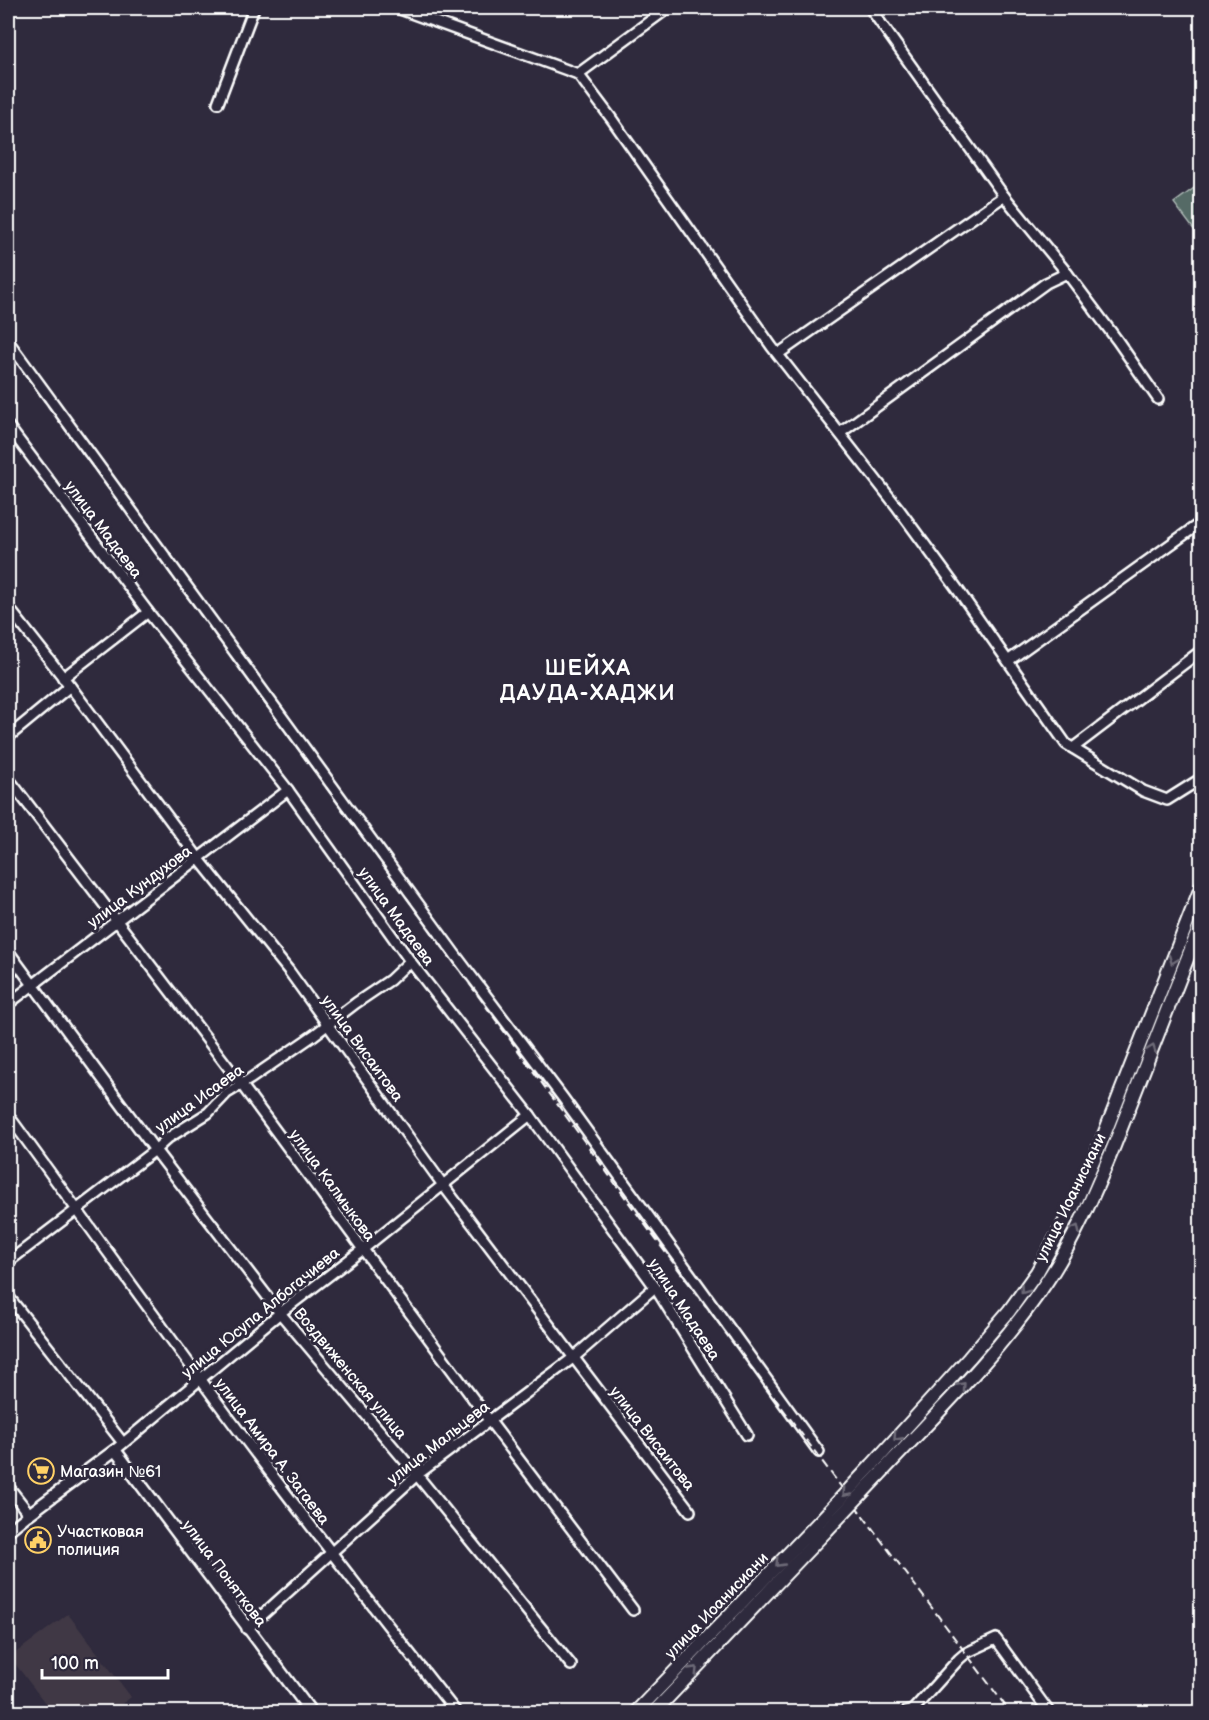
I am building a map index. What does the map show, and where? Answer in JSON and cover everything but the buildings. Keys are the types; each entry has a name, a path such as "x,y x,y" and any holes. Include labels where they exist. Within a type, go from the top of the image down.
{"main road":[{"path":"824,1525 875,1470 1009,1311 1037,1272 1075,1203 1102,1140 1202,885"},
{"name":"улица Иоанисиани","path":"875,1470 1009,1332 1047,1281 1068,1247 1114,1146 1202,921"},
{"name":"улица Иоанисиани","path":"636,1713 824,1525"},
{"name":"улица Иоанисиани","path":"654,1713 824,1525"}],"street":[{"path":"218,103 254,8"},
{"path":"397,8 578,74 778,354 898,508 1066,744 1143,791 1167,800 1202,778"},
{"path":"578,74 666,8"},
{"path":"870,8 1004,196 1118,340 1158,399"},
{"path":"778,354 1004,196"},
{"path":"840,433 1046,283 1067,273"},
{"path":"8,340 819,1452"},
{"name":"улица Мадаева","path":"8,426 148,612 288,790 410,961 530,1115 655,1287 747,1435"},
{"path":"1008,661 1199,524"},
{"name":"улица Висаитова","path":"8,607 199,859 289,971 443,1185 690,1511"},
{"path":"8,737 148,612"},
{"path":"1073,748 1202,650"},
{"name":"улица Калмыкова","path":"8,778 242,1084 362,1250 633,1610"},
{"name":"улица Кундухова","path":"8,1004 288,790"},
{"name":"Воздвиженская улица","path":"8,951 155,1150 280,1313 417,1475 571,1665"},
{"name":"улица Исаева","path":"8,1262 168,1138 208,1113 227,1093 315,1035 390,980 410,961"},
{"name":"улица Амира А. Загаева","path":"8,1115 200,1380 456,1713"},
{"name":"улица Юсупа Албогачиева","path":"8,1531 119,1446 280,1313 530,1115"},
{"name":"улица Мальцева","path":"247,1629 417,1475 573,1358 655,1287"},
{"name":"улица Поняткова","path":"8,1296 119,1446 305,1710"},
{"path":"8,1487 29,1514"},
{"path":"906,1713 912,1711 966,1653 996,1639 1049,1713"}],"shaded area":[{"path":"68,1614 131,1697 112,1712 52,1712 10,1657"}],"green space":[{"path":"1201,183 1201,239 1174,203"}],"railway":[{"path":"8,351 657,1241 1010,1712"}],"place":[{"name":"Магазин №61","path":"41,1471"},
{"name":"Участковая полиция","path":"38,1540"}],"district":[{"name":"ШЕЙХА ДАУДА-ХАДЖИ","path":"588,680"}]}
